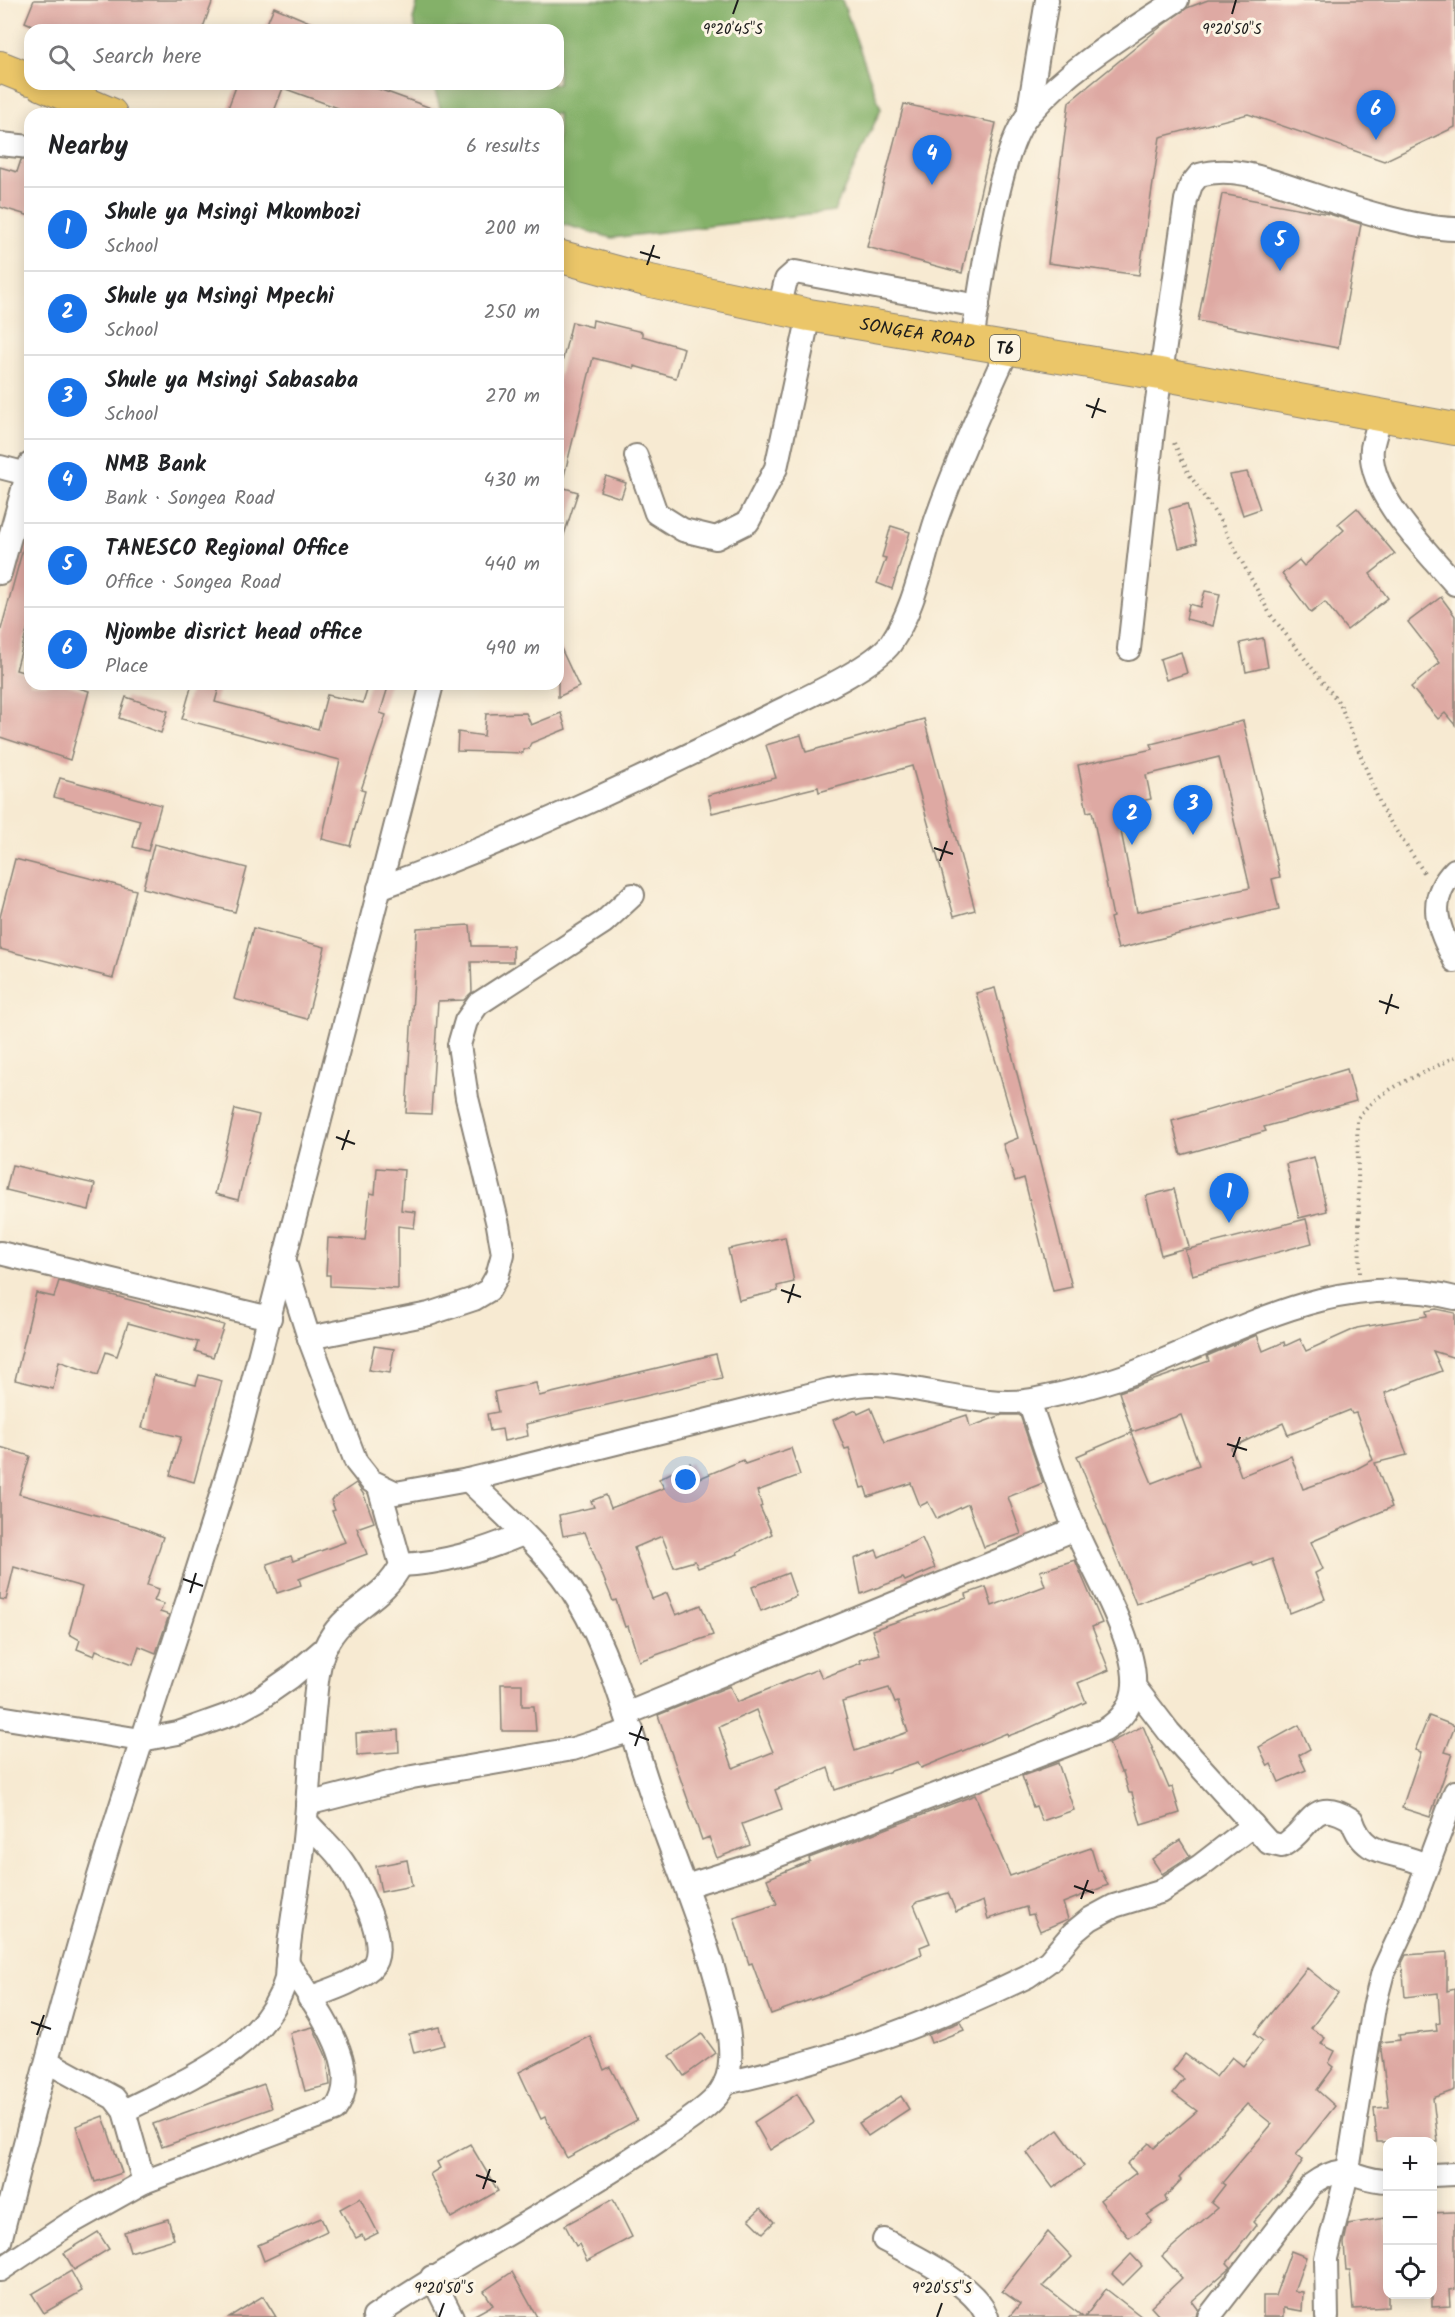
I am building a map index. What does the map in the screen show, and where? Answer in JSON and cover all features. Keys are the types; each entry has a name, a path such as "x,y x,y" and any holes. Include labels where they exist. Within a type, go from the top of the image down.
{"highway":[{"path":"0,67 24,77"},
{"path":"55,90 97,108"},
{"name":"SONGEA ROAD","path":"564,258 646,280 794,312 1160,374 1455,429"}],"street":[{"path":"1028,115 1047,0"},
{"path":"972,341 1003,173 1013,142 1028,115 1069,75 1177,0"},
{"path":"0,144 24,146"},
{"path":"1129,649 1160,374 1186,200 1191,185 1199,175 1231,170 1372,212 1443,229 1455,229"},
{"path":"636,456 656,513 683,530 716,538 748,522 776,468 794,312 786,280 795,272 978,306"},
{"path":"379,888 446,864 695,752 867,664 890,644 906,614 952,479 1008,349"},
{"path":"1381,416 1372,449 1377,477 1389,502 1455,584"},
{"path":"0,467 24,469"},
{"path":"0,573 24,484"},
{"path":"0,2241 96,1887 141,1740 205,1554 270,1318 430,690"},
{"path":"1455,870 1439,891 1436,915 1455,961"},
{"path":"309,1338 429,1314 474,1299 489,1290 497,1276 502,1254 498,1225 467,1098 459,1045 466,1021 478,1004 604,922 633,895"},
{"path":"0,1253 270,1318"},
{"path":"0,1717 141,1740 205,1724 250,1705 291,1677 325,1648 335,1631 354,1610 383,1592 395,1579 401,1565 379,1487 356,1462 309,1338 284,1258"},
{"path":"379,1487 396,1493 411,1492 468,1480 829,1390 872,1384 914,1388 954,1397 1029,1401 1136,1372 1262,1317 1319,1299 1360,1292 1432,1292 1455,1298"},
{"path":"686,1886 753,1865 1105,1730 1118,1722 1128,1706 1134,1686 1133,1665 1125,1640 1075,1529 1029,1401"},
{"path":"374,2317 432,2277 631,2159 689,2119 720,2093 731,2068 727,2024 686,1886 597,1637 579,1601 560,1575 523,1534 468,1480"},
{"path":"306,1813 412,1777 573,1749 629,1722 1075,1529"},
{"path":"401,1565 433,1564 476,1554 523,1534"},
{"path":"124,2111 207,2067 252,2037 267,2020 282,1995 306,1813 316,1695 325,1648"},
{"path":"1134,1686 1169,1732 1269,1842 1282,1846 1319,1811 1333,1810 1352,1820 1358,1838 1370,1848 1405,1856 1426,1866"},
{"path":"1327,2317 1326,2258 1348,2170 1374,2007 1383,1972 1408,1918 1455,1792"},
{"path":"306,1813 340,1859 367,1902 376,1940 376,1959 372,1967 352,1981 309,1998"},
{"path":"725,2082 796,2067 870,2044 1028,1976 1050,1961 1073,1933 1090,1919 1114,1906 1160,1892 1200,1866 1253,1825"},
{"path":"0,2270 69,2224 144,2182 335,2110 344,2098 345,2076 339,2046 287,1961"},
{"path":"48,2062 114,2098 124,2111 144,2182"},
{"path":"1209,2317 1311,2185 1332,2173 1348,2170 1383,2180"},
{"path":"1437,2175 1455,2174"},
{"path":"884,2240 959,2285 981,2305 987,2317"},
{"path":"432,2277 452,2317"}],"path":[{"path":"1154,422 1173,441 1189,474 1219,519 1270,614 1340,704 1383,811 1400,840 1439,891"},
{"path":"1360,1292 1357,1120 1363,1108 1381,1096 1455,1057"}],"green space":[{"path":"418,0 842,0 881,109 834,211 612,238 564,225 564,108 440,108 435,90 564,90 564,24 414,24 413,20"}],"building":[{"path":"34,0 213,0 204,24 30,24 25,22"},
{"path":"1208,0 1455,0 1455,127 1384,161 1248,114 1160,137 1139,275 1048,263 1069,102 1163,25 1187,8"},
{"path":"274,7 314,24 267,24"},
{"path":"235,90 282,90 275,108 228,108"},
{"path":"288,90 382,90 431,108 338,108"},
{"path":"904,104 996,123 962,273 867,247"},
{"path":"21,160 24,160 24,214 0,207 0,167 17,172"},
{"path":"1222,194 1329,214 1361,224 1338,348 1198,321"},
{"path":"593,320 642,332 642,336 684,348 676,378 634,366 634,368 593,358 564,476 564,355 572,322 592,327"},
{"path":"1247,472 1260,509 1243,515 1230,475"},
{"path":"606,476 626,483 621,498 600,491"},
{"path":"564,488 578,492 564,535"},
{"path":"1187,504 1197,543 1179,548 1169,509"},
{"path":"1357,508 1395,554 1370,574 1388,598 1347,630 1325,602 1311,613 1282,574 1299,560 1304,566 1344,530 1338,524"},
{"path":"891,526 910,532 892,589 877,583 886,558 882,557"},
{"path":"24,545 24,641 16,670 24,672 24,690 89,691 70,760 0,737 0,633"},
{"path":"1205,591 1220,594 1213,626 1186,619 1189,604 1200,607"},
{"path":"1441,597 1455,616 1455,725 1445,713 1438,719 1411,687 1440,663 1408,622"},
{"path":"1263,638 1268,667 1246,672 1240,643"},
{"path":"1181,652 1187,673 1166,680 1160,659"},
{"path":"564,655 579,687 558,697 558,690 564,690"},
{"path":"190,690 218,690 215,702 318,729 327,695 363,703 367,690 387,690 380,713 386,715 361,790 365,791 350,846 322,839 340,760 182,719"},
{"path":"126,697 168,711 161,733 119,718"},
{"path":"526,713 531,725 561,713 566,729 531,743 528,749 523,749 523,753 457,751 458,732 484,736 486,714"},
{"path":"924,719 975,910 954,916 912,766 819,792 818,787 712,813 708,795 776,778 766,745 801,735 806,752"},
{"path":"1243,721 1280,877 1272,879 1279,909 1118,949 1110,918 1113,917 1092,811 1087,812 1078,765 1153,749 1151,744","holes":["1219,757 1250,888 1137,912 1116,806 1151,799 1146,775"]},
{"path":"60,778 161,805 148,851 133,847 140,820 54,797"},
{"path":"154,844 247,868 235,912 143,888"},
{"path":"15,859 136,890 113,978 0,949 0,917"},
{"path":"470,925 472,946 513,946 513,962 471,962 472,992 464,1000 438,1001 431,1114 406,1113 417,928"},
{"path":"253,928 325,947 307,1019 234,999"},
{"path":"995,988 1072,1287 1053,1291 1024,1178 1015,1181 1003,1144 1018,1138 976,993"},
{"path":"1347,1069 1356,1101 1264,1127 1266,1131 1181,1155 1172,1121"},
{"path":"235,1109 259,1115 238,1200 215,1194"},
{"path":"1314,1157 1327,1211 1299,1218 1286,1164"},
{"path":"12,1165 95,1184 89,1210 6,1190"},
{"path":"377,1168 404,1170 401,1210 416,1212 414,1228 398,1226 398,1289 330,1286 330,1275 326,1275 328,1238 365,1240 370,1193 375,1194"},
{"path":"1174,1189 1189,1247 1161,1255 1146,1196"},
{"path":"1306,1219 1312,1243 1192,1275 1185,1250"},
{"path":"785,1237 794,1282 777,1286 778,1291 739,1300 728,1249"},
{"path":"59,1281 224,1325 213,1357 195,1351 198,1342 128,1323 117,1356 106,1352 98,1375 59,1361 53,1389 15,1380 36,1293 54,1297"},
{"path":"1436,1309 1455,1313 1455,1358 1433,1351 1442,1371 1385,1393 1407,1455 1375,1463 1392,1507 1311,1542 1323,1569 1315,1573 1325,1599 1290,1613 1272,1559 1254,1566 1252,1562 1136,1604 1077,1456 1131,1433 1152,1483 1199,1465 1181,1415 1132,1432 1119,1392 1209,1361 1207,1356 1257,1335 1263,1351 1284,1342 1285,1346 1300,1339 1306,1351 1357,1328 1427,1316 1426,1311","holes":["1350,1410 1352,1414 1356,1413 1373,1460 1349,1473 1303,1489 1291,1456 1241,1476 1231,1448 1283,1423 1288,1435"]},
{"path":"374,1346 394,1349 390,1373 369,1370"},
{"path":"716,1354 722,1378 526,1424 528,1436 504,1441 502,1429 490,1431 487,1414 498,1412 494,1392 536,1383 539,1396"},
{"path":"154,1375 196,1385 199,1375 222,1381 194,1482 170,1475 181,1437 142,1428"},
{"path":"871,1408 885,1442 967,1415 970,1427 1002,1415 1020,1415 1043,1483 1008,1497 1021,1534 984,1547 968,1504 937,1519 928,1502 920,1506 911,1483 868,1497 865,1487 861,1488 849,1448 845,1449 833,1420 856,1410 858,1414"},
{"path":"0,1447 30,1456 19,1494 136,1526 163,1537 147,1585 159,1589 154,1601 164,1604 160,1612 169,1615 156,1653 139,1646 133,1664 96,1650 94,1656 77,1649 80,1640 69,1634 82,1587 14,1567 6,1600 0,1599"},
{"path":"791,1448 800,1475 757,1491 762,1506 760,1507 772,1534 737,1552 738,1554 698,1568 695,1561 674,1567 662,1536 634,1548 652,1599 667,1593 676,1615 701,1605 713,1635 639,1661 628,1626 625,1627 616,1600 613,1601 585,1532 563,1536 559,1515 594,1507 591,1501 606,1495 611,1508 664,1488 659,1479 690,1463 698,1479 743,1460 745,1464"},
{"path":"356,1483 364,1495 374,1522 357,1528 367,1554 299,1579 301,1585 277,1593 267,1564 291,1556 293,1561 345,1542 332,1511 335,1510 331,1500"},
{"path":"922,1538 935,1568 905,1581 903,1578 861,1594 854,1559 876,1550 879,1557"},
{"path":"1075,1560 1102,1623 1092,1627 1109,1670 1078,1683 1086,1702 1027,1729 1008,1736 1007,1733 921,1768 918,1762 835,1790 828,1768 775,1790 782,1809 742,1824 750,1845 717,1858 709,1837 702,1840 658,1715 730,1686 737,1702 818,1669 822,1678 861,1663 860,1660 880,1654 872,1630 967,1598 966,1594 986,1587 992,1606 1045,1586 1040,1571","holes":["889,1688 895,1703 898,1702 908,1732 855,1751 842,1702","756,1710 773,1752 733,1768 719,1727"]},
{"path":"788,1573 796,1596 761,1611 752,1587"},
{"path":"501,1684 522,1684 522,1706 534,1706 536,1731 502,1731"},
{"path":"1429,1716 1455,1726 1445,1752 1452,1754 1430,1817 1402,1808 1421,1752 1415,1750"},
{"path":"1299,1725 1310,1749 1299,1755 1306,1770 1279,1782 1271,1764 1268,1766 1259,1747"},
{"path":"1143,1726 1169,1788 1172,1787 1180,1813 1141,1825 1132,1793 1129,1793 1123,1772 1121,1772 1109,1743"},
{"path":"398,1730 399,1752 357,1755 356,1733"},
{"path":"1058,1763 1074,1810 1042,1821 1036,1806 1033,1807 1022,1776"},
{"path":"975,1795 1010,1876 1091,1848 1098,1871 1101,1870 1108,1885 1063,1903 1068,1919 1040,1931 1033,1914 1028,1915 1026,1907 988,1919 983,1901 956,1912 948,1893 917,1902 914,1905 930,1943 920,1947 922,1954 835,1991 771,2014 752,1963 749,1964 734,1918 777,1904 767,1879 810,1861 809,1858"},
{"path":"1180,1840 1190,1856 1162,1874 1152,1859"},
{"path":"407,1860 412,1886 381,1892 376,1866"},
{"path":"1447,1952 1447,1991 1455,1989 1455,2090 1433,2098 1438,2142 1437,2137 1383,2137 1383,2142 1377,2142 1374,2108 1389,2107 1381,2050 1382,2042 1400,2040 1399,2035 1437,2031 1436,2024 1440,2023 1438,1993 1405,1997 1402,1963 1406,1955"},
{"path":"1307,1968 1338,1993 1311,2028 1325,2038 1321,2044 1335,2051 1329,2063 1334,2067 1317,2090 1335,2106 1296,2155 1303,2160 1289,2182 1253,2222 1256,2225 1227,2263 1231,2267 1192,2301 1198,2309 1196,2317 1160,2317 1151,2307 1182,2278 1162,2256 1217,2208 1211,2203 1225,2185 1222,2183 1272,2124 1247,2104 1179,2178 1181,2180 1165,2197 1167,2202 1147,2215 1152,2221 1129,2238 1100,2200 1136,2173 1127,2164 1149,2143 1154,2148 1197,2111 1173,2093 1184,2079 1173,2070 1185,2054 1216,2077 1232,2057 1243,2066 1263,2041 1254,2034"},
{"path":"960,2022 964,2030 931,2043 928,2035"},
{"path":"313,2027 327,2058 330,2085 305,2091 290,2033"},
{"path":"439,2027 444,2045 414,2053 409,2034"},
{"path":"702,2034 716,2053 684,2076 670,2056"},
{"path":"590,2036 604,2070 610,2067 637,2120 567,2158 545,2117 541,2119 519,2072"},
{"path":"264,2084 272,2108 162,2147 153,2124"},
{"path":"797,2094 814,2122 770,2150 754,2122"},
{"path":"901,2096 909,2109 868,2136 859,2123"},
{"path":"103,2116 122,2173 95,2182 76,2126"},
{"path":"1058,2130 1084,2166 1053,2188 1027,2153"},
{"path":"470,2144 498,2191 451,2218 430,2174 440,2168 437,2162"},
{"path":"360,2198 378,2233 364,2240 362,2235 356,2238 340,2209"},
{"path":"613,2199 632,2237 587,2261 579,2244 576,2246 565,2225"},
{"path":"761,2208 774,2222 763,2233 749,2219"},
{"path":"1455,2212 1455,2289 1449,2290 1450,2306 1432,2307 1432,2299 1437,2299 1437,2213"},
{"path":"321,2218 327,2231 264,2261 258,2245"},
{"path":"1383,2218 1383,2299 1388,2299 1388,2307 1353,2309 1350,2271 1346,2271 1344,2243 1348,2224"},
{"path":"168,2219 174,2239 130,2252 124,2232"},
{"path":"98,2232 109,2249 74,2270 64,2253"},
{"path":"1048,2232 1072,2257 1043,2286 1083,2317 1009,2317 1020,2304 1002,2291"},
{"path":"1291,2251 1306,2257 1294,2291 1303,2292 1302,2311 1284,2308 1284,2317 1263,2317 1263,2296 1275,2296"},
{"path":"1131,2254 1142,2266 1123,2285 1112,2274"},
{"path":"71,2271 82,2291 44,2313 32,2294"},
{"path":"512,2272 537,2317 471,2317 493,2305 484,2291"},
{"path":"1106,2289 1142,2317 1085,2317"},
{"path":"263,2296 276,2317 229,2317"}],"place":[{"name":"Njombe disrict head office","path":"1376,140"},
{"name":"NMB Bank","path":"932,185"},
{"name":"TANESCO Regional Office","path":"1280,271"},
{"name":"Shule ya Msingi Sabasaba","path":"1193,835"},
{"name":"Shule ya Msingi Mpechi","path":"1132,845"},
{"name":"Shule ya Msingi Mkombozi","path":"1229,1223"}]}
